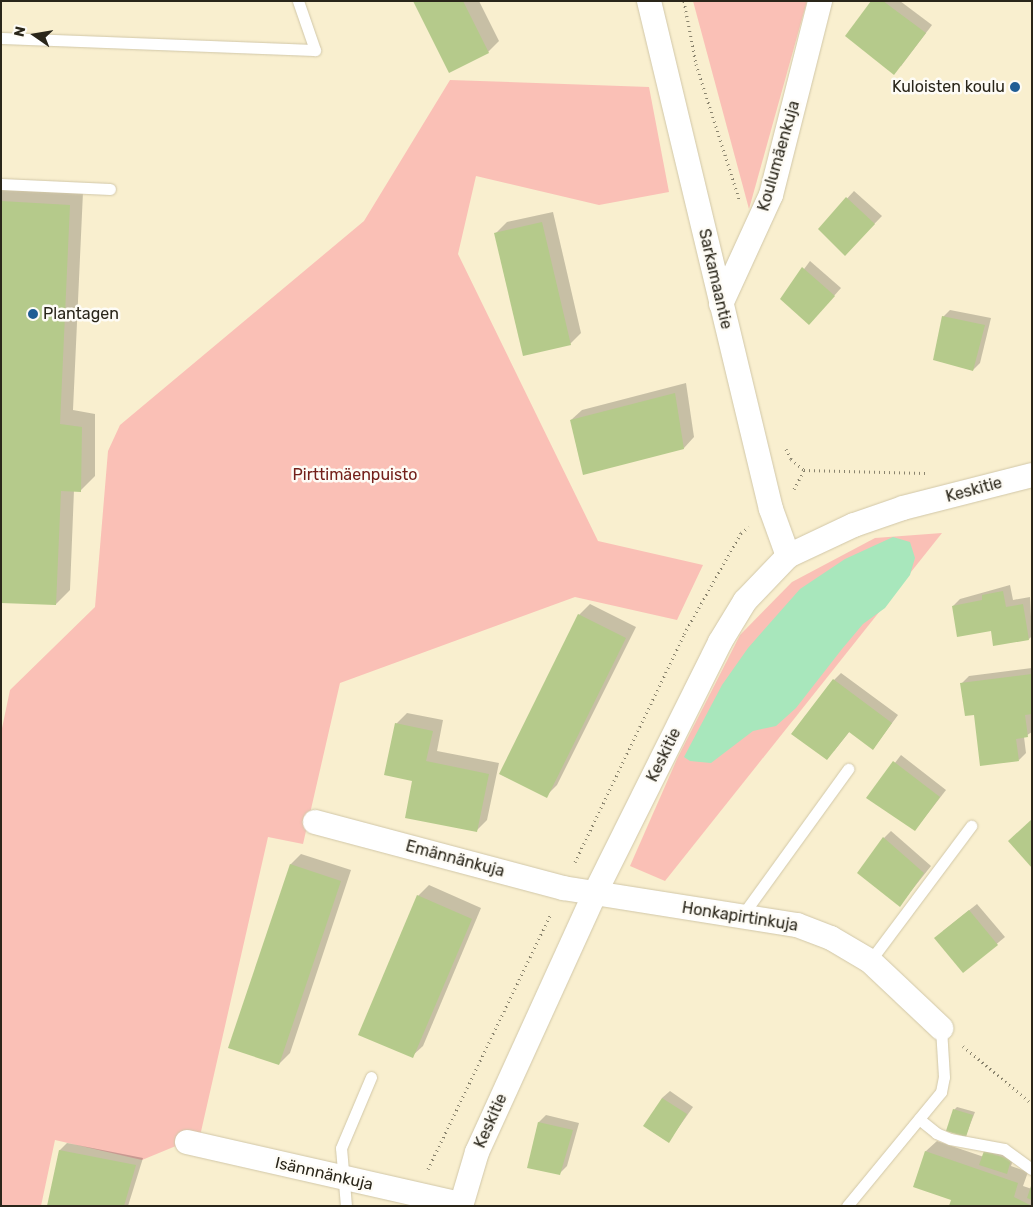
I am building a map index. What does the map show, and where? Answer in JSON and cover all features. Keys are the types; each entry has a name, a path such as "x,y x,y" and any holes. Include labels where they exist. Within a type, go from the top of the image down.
{"street":[{"name":"Sarkamaantie","path":"649,1 771,508 788,556"},
{"name":"Koulumäenkuja","path":"721,304 771,195 820,1"},
{"name":"Keskitie","path":"461,1205 476,1152 595,893 720,642 745,601 788,556 854,525 903,508 1032,475"},
{"name":"Emännänkuja","path":"315,822 595,893"},
{"name":"Honkapirtinkuja","path":"595,893 797,925 831,938 870,961 941,1028"},
{"name":"Isännnänkuja","path":"187,1142 461,1205"}],"lane":[{"path":"1,38 314,50 298,1"},
{"path":"1,184 110,189"},
{"path":"741,917 848,769"},
{"path":"870,961 971,826"},
{"path":"847,1206 941,1092 944,1077 941,1028"},
{"path":"346,1206 341,1148 371,1077"},
{"path":"919,1119 936,1133 950,1139 1004,1149 1032,1169"}],"path":[{"path":"804,470 928,473"},
{"path":"941,1028 1032,1104"}],"green space":[{"path":"693,1 807,1 749,209"},
{"name":"Pirttimäenpuisto","path":"450,80 649,87 669,192 599,205 476,176 458,254 598,541 703,565 677,620 575,597 340,683 303,844 268,837 200,1136 142,1160 55,1140 41,1206 1,1206 1,733 10,690 95,607 108,451 120,425 364,221"},
{"path":"942,533 665,881 630,866 677,759 740,635 792,582 875,538"}],"shaded area":[{"path":"893,537 910,542 915,558 910,575 885,608 863,624 796,708 776,726 753,731 711,763 690,761 684,757 722,685 748,648 800,589 845,559"}],"building":[{"path":"413,1 463,1 489,53 449,73"},
{"path":"871,1 883,1 926,33 894,75 845,36"},
{"path":"846,197 875,224 845,256 818,229"},
{"name":"Plantagen","path":"1,201 70,205 60,424 82,427 81,492 61,491 56,605 1,603"},
{"path":"542,222 571,345 523,356 494,233"},
{"path":"802,267 835,296 809,325 780,299"},
{"path":"942,316 985,325 973,371 933,360"},
{"path":"675,393 684,449 583,475 570,420"},
{"path":"1003,591 1006,607 1023,604 1029,640 993,646 991,631 957,637 952,606 982,600 982,595"},
{"path":"578,614 626,638 547,798 499,774"},
{"path":"1032,674 1032,714 1025,715 1028,737 1016,739 1019,761 980,766 974,715 965,716 960,683"},
{"path":"833,679 892,723 873,750 849,732 827,760 791,734"},
{"path":"395,723 433,731 426,761 489,774 477,832 405,818 412,781 384,775"},
{"path":"893,761 940,797 915,831 866,798"},
{"path":"1032,819 1032,868 1008,841"},
{"path":"883,837 924,873 900,907 857,873"},
{"path":"290,864 341,881 279,1065 228,1048"},
{"path":"417,895 472,919 413,1058 358,1035"},
{"path":"969,910 998,945 963,973 934,938"},
{"path":"662,1098 687,1114 669,1143 643,1126"},
{"path":"953,1109 973,1115 966,1137 946,1131"},
{"path":"538,1122 573,1130 560,1175 527,1168"},
{"path":"59,1150 136,1165 124,1206 47,1206"},
{"path":"925,1151 1018,1183 1014,1197 1032,1206 949,1206 951,1200 913,1187"},
{"path":"984,1151 1011,1160 1007,1174 979,1165"},
{"path":"1032,1186 1032,1200 1027,1198"}],"place":[{"name":"Kuloisten koulu","path":"1015,87"},
{"name":"Plantagen","path":"33,314"}]}
